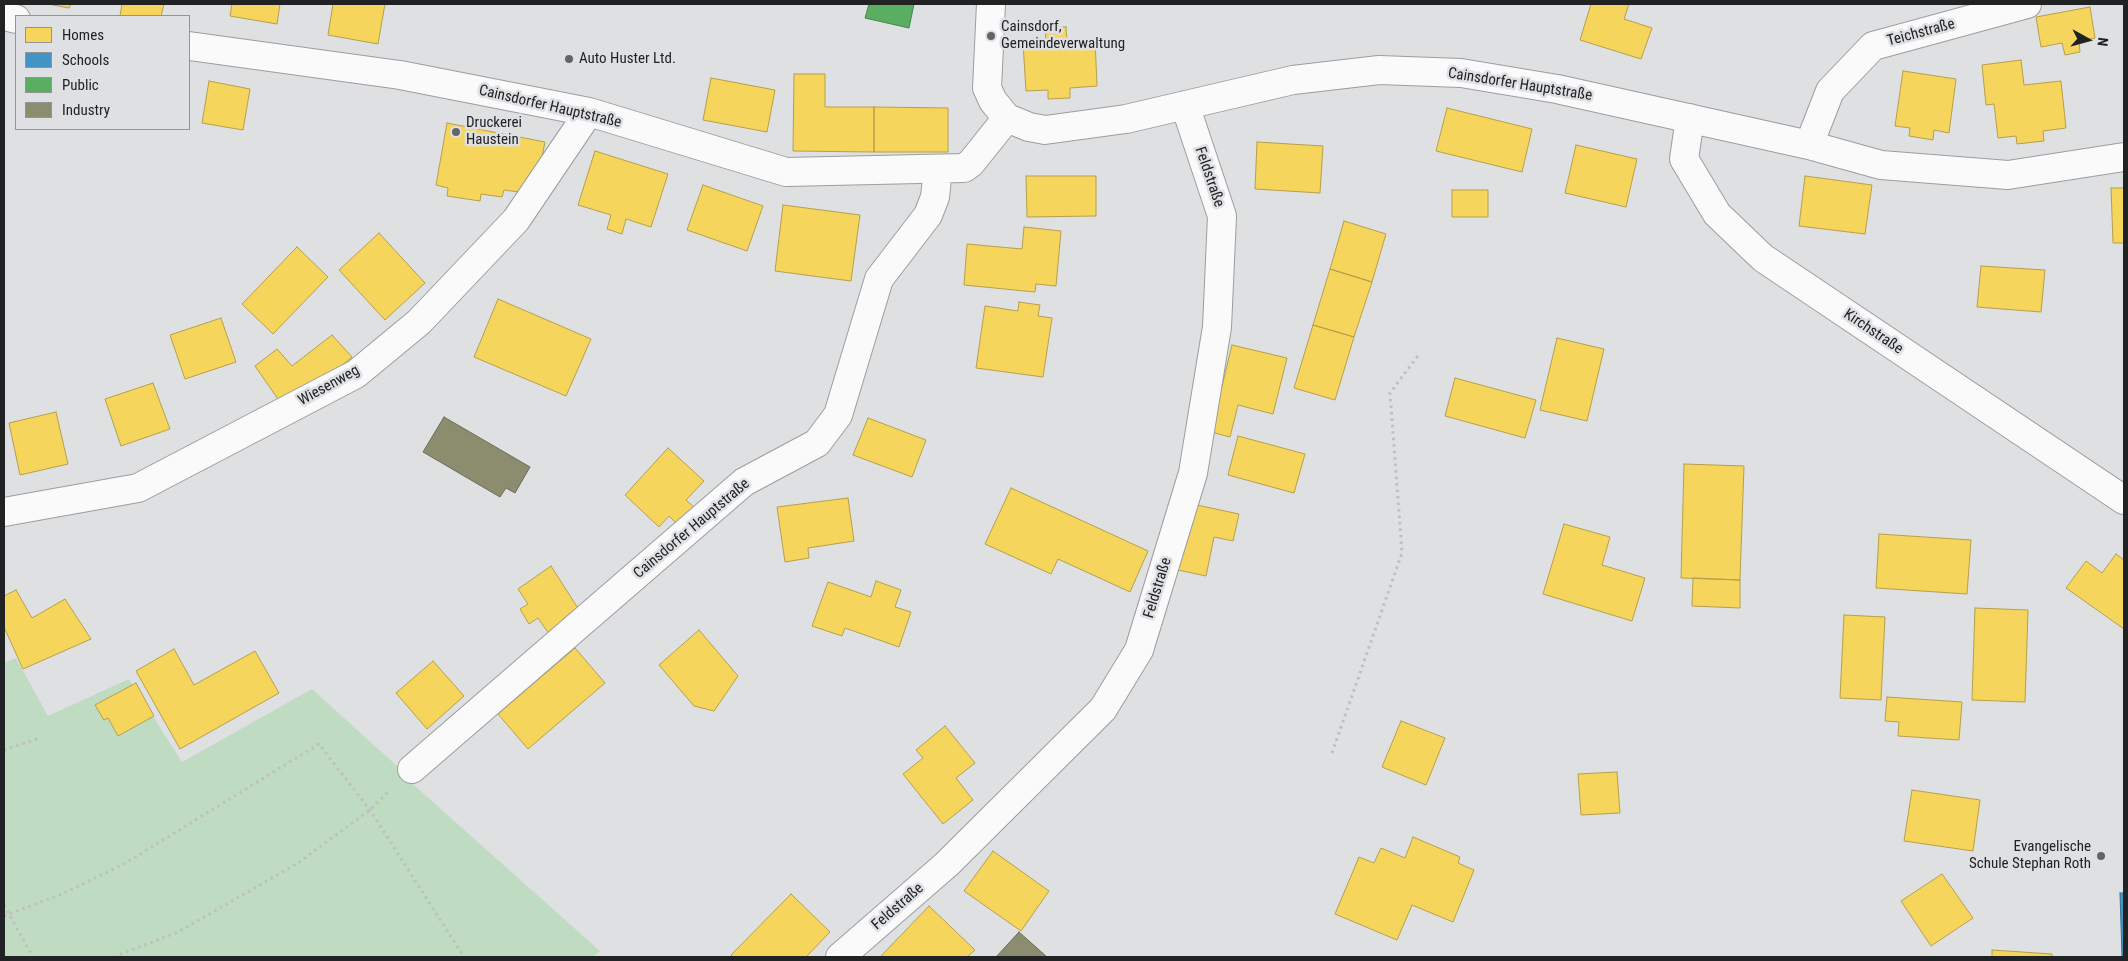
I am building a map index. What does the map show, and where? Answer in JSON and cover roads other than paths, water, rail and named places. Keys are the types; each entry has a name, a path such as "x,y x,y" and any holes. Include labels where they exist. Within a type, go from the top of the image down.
{"street":[{"path":"990,4 987,88 993,101 1007,118"},
{"name":"Teichstraße","path":"1809,145 1830,91 1873,46 2027,4"},
{"name":"Cainsdorfer Hauptstraße","path":"190,46 400,75 589,112 786,172 964,168 971,163 1007,118 1029,127 1045,130 1126,119 1293,80 1379,70 1461,73 1557,89 1809,145 1881,165 2008,175 2124,157"},
{"name":"Feldstraße","path":"840,957 947,864 1103,709 1140,650 1192,473 1217,327 1222,216 1184,106"},
{"name":"Wiesenweg","path":"4,512 138,488 356,374 419,322 516,220 589,112"},
{"name":"Kirchstraße","path":"1690,118 1684,159 1717,214 1763,258 2124,500"},
{"name":"Cainsdorfer Hauptstraße","path":"412,769 744,482 817,443 838,415 879,279 928,215 935,197 938,169"}],"place":[{"name":"Cainsdorf, Gemeindeverwaltung","path":"991,36"},
{"name":"Auto Huster Ltd.","path":"569,59"},
{"name":"Druckerei Haustein","path":"456,132"},
{"name":"Evangelische Schule Stephan Roth","path":"2101,856"}]}
